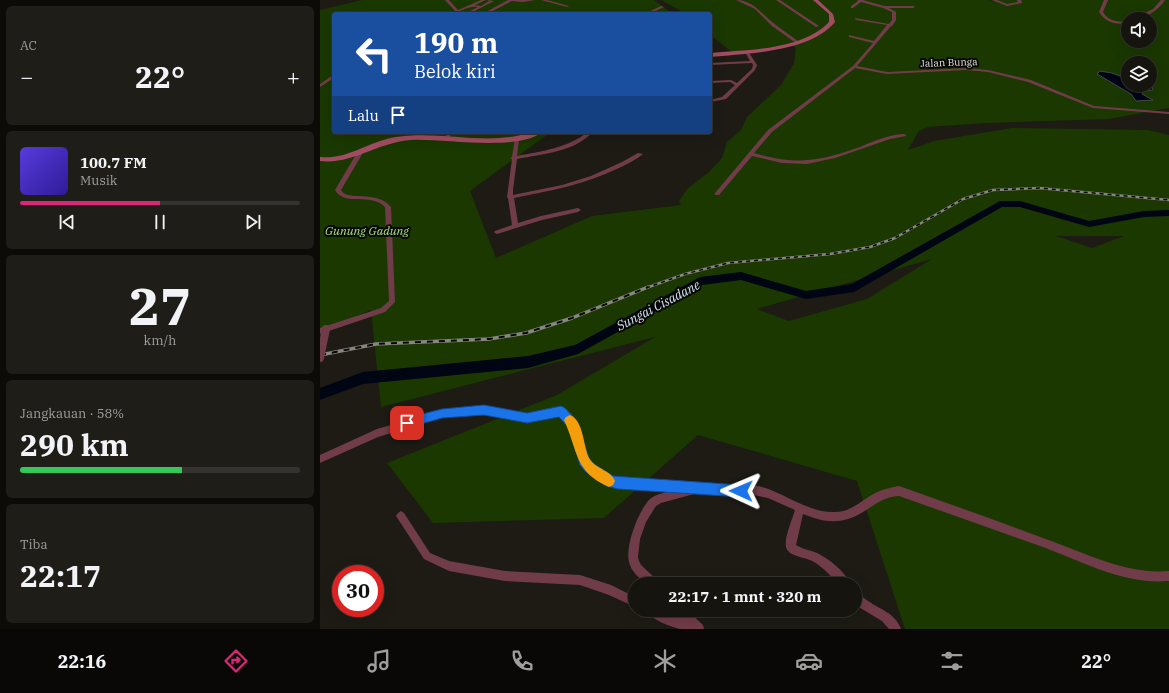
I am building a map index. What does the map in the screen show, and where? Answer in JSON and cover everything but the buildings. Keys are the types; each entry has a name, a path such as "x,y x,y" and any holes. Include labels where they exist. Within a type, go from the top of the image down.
{"street":[{"path":"446,0 457,11 484,0"},
{"path":"470,12 492,1 489,0"},
{"path":"482,12 505,0"},
{"path":"488,12 511,0 534,0"},
{"path":"544,0 567,6"},
{"path":"738,0 756,8 773,25 797,42"},
{"path":"778,0 806,21 817,26"},
{"path":"712,55 770,49 797,42 826,30 832,22 831,14 815,0"},
{"path":"717,194 770,131 854,67 894,20 894,12 884,7 860,0 852,7"},
{"path":"994,0 1012,5 1020,3 1019,0"},
{"path":"1106,0 1101,12 1106,19 1116,23 1121,23"},
{"path":"1150,12 1159,6 1163,0"},
{"path":"472,5 486,8 477,12"},
{"path":"651,12 662,7"},
{"path":"884,7 913,7"},
{"path":"856,19 891,25"},
{"path":"850,36 875,42"},
{"path":"712,101 724,98 754,69 755,65 747,52"},
{"path":"712,64 753,62"},
{"name":"Jalan Bunga","path":"854,67 887,73 970,69 992,72 1029,81 1093,107 1169,113"},
{"path":"320,86 332,77"},
{"path":"712,82 731,81 738,85"},
{"path":"446,139 449,134"},
{"path":"320,159 335,160 392,139 407,137 473,141 517,139 533,134"},
{"path":"513,158 564,148 590,134"},
{"path":"751,154 784,163 810,163 834,158 890,137 904,135"},
{"path":"515,225 510,197 513,158 517,139"},
{"path":"320,358 323,330 383,310 392,302 388,207 379,199 345,197 340,194 338,190 362,151"},
{"path":"510,197 585,182 613,170 640,154"},
{"path":"497,232 515,225 556,214 578,210"},
{"path":"320,459 377,433 442,414 484,410 527,418 561,411 574,426 584,462 590,468 610,481 618,484 761,491 800,509 828,516 843,516 850,514 883,493 900,491 1045,543 1100,565 1132,574 1159,578 1169,576"},
{"path":"646,577 634,564 632,557 633,549 646,512 658,500 696,489"},
{"path":"800,509 791,541 791,547 801,553 815,557 832,569 839,577"},
{"path":"400,516 427,556 449,566 505,576 580,580 611,590 628,598"},
{"path":"862,604 888,617 896,629"},
{"path":"663,617 696,629"},
{"path":"686,617 699,629"}],"green space":[{"name":"Gunung Gadung","path":"362,0 654,0 669,11 332,12 332,134 548,134 470,191 496,258 592,216 681,205 679,201 687,189 710,171 722,158 727,142 741,130 747,117 781,85 794,63 796,49 793,45 732,52 712,37 712,12 682,12 661,0 988,0 993,2 990,0 1169,0 1169,108 1109,119 987,123 928,127 919,131 908,150 934,141 1012,128 1148,130 1169,135 1169,629 905,629 857,481 698,435 604,518 433,523 387,463 557,395 655,337 381,407 371,310 320,332 320,10","holes":["1056,236 1124,236 1092,248","932,259 867,299 789,321 757,309"]}],"shaded area":[{"path":"1100,71 1121,76 1121,88 1097,74"},
{"path":"1128,92 1143,92 1142,94 1153,100 1136,101"}],"waterway":[{"name":"Sungai Cisadane","path":"320,394 363,378 528,362 578,349 700,281 741,276 806,295 854,288 1000,204 1020,204 1089,224 1144,214 1169,213"}],"railway":[{"path":"646,288 685,274 728,263 830,254 870,247 895,238 963,199 993,190 1039,188 1169,200"},
{"path":"320,355 376,344 489,339 526,333 572,318 648,287"}],"slow traffic":[{"path":"570,420 574,426 584,462 609,481"}],"route":[{"path":"407,423 442,414 484,410 527,418 561,411 574,426 584,462 590,468 610,481 618,484 741,491"}]}
